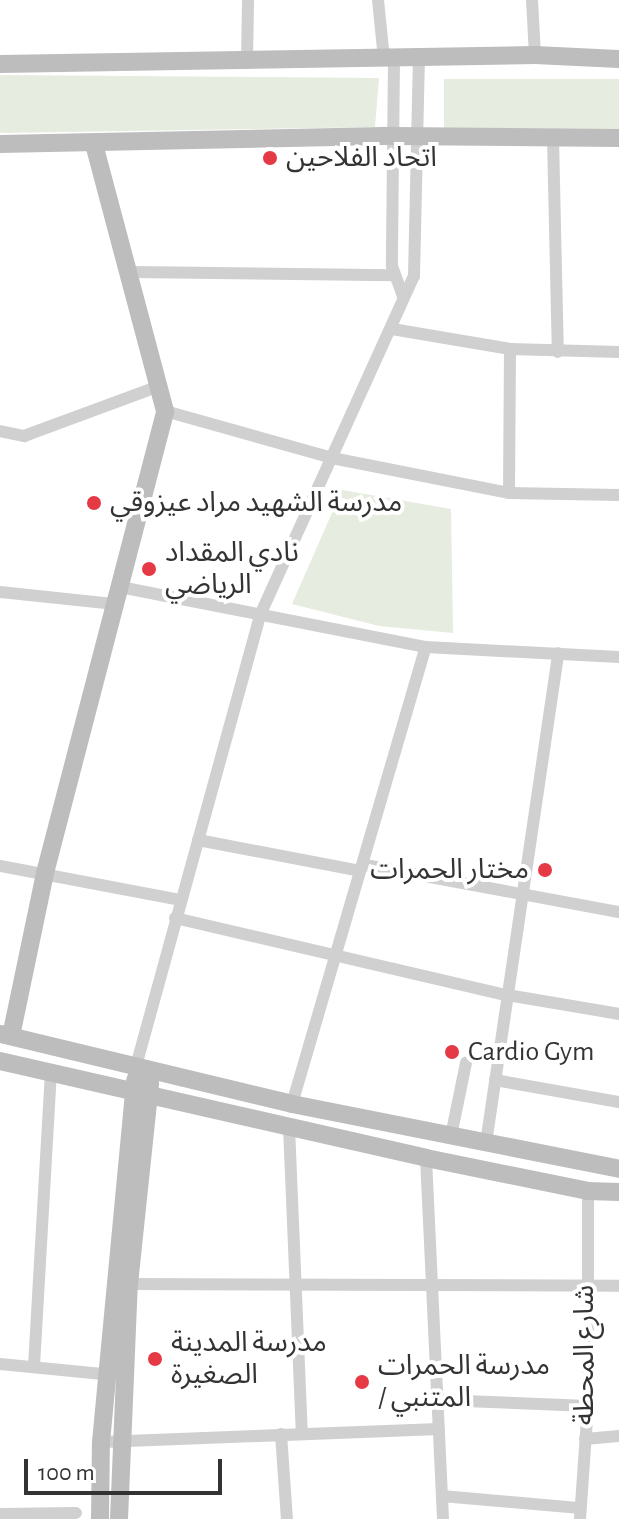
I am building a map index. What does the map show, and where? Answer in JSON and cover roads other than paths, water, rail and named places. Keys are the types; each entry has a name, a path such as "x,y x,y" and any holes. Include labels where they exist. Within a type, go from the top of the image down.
{"street":[{"path":"247,60 248,0"},
{"path":"378,0 389,59 394,136 394,275 403,297"},
{"path":"532,0 535,55"},
{"path":"0,64 535,55 619,59"},
{"path":"100,1519 101,1442 107,1374 144,1068 175,918 261,613 392,329 415,268 419,58"},
{"path":"0,144 94,145 394,136 619,138"},
{"path":"553,138 558,352"},
{"path":"94,145 132,272 165,411 5,1035 292,1104 619,1169"},
{"path":"132,272 394,275"},
{"path":"392,329 510,349 619,352"},
{"path":"509,493 510,349"},
{"path":"0,431 24,436 159,386"},
{"path":"165,411 332,458 509,493 619,495"},
{"path":"0,592 117,595 261,613 426,647 619,657"},
{"path":"292,1104 426,647"},
{"path":"486,1143 558,653"},
{"path":"198,840 619,912"},
{"path":"0,866 180,900"},
{"path":"175,918 336,958 507,995 619,1014"},
{"path":"0,1061 426,1158 588,1191 619,1192"},
{"path":"451,1136 466,1063"},
{"path":"34,1366 51,1072"},
{"path":"495,1080 619,1102"},
{"path":"119,1519 141,1093"},
{"path":"289,1127 302,1432"},
{"path":"426,1158 443,1519"},
{"name":"شارع المحطة","path":"580,1514 588,1406 584,1285 588,1191"},
{"path":"129,1284 619,1286"},
{"path":"0,1364 127,1377"},
{"path":"439,1400 588,1406"},
{"path":"101,1442 439,1429"},
{"path":"281,1434 287,1519"},
{"path":"585,1439 619,1436"},
{"path":"442,1496 580,1514"},
{"path":"0,1514 76,1513"}],"place":[{"name":"اتحاد الفلاحين","path":"270,158"},
{"name":"مدرسة الشهيد مراد عيزوقي","path":"94,503"},
{"name":"نادي المقداد الرياضي","path":"149,569"},
{"name":"مختار الحمرات","path":"545,870"},
{"name":"Cardio Gym","path":"452,1052"},
{"name":"مدرسة المدينة الصغيرة","path":"155,1359"},
{"name":"مدرسة الحمرات / المتنبي","path":"362,1382"}]}
